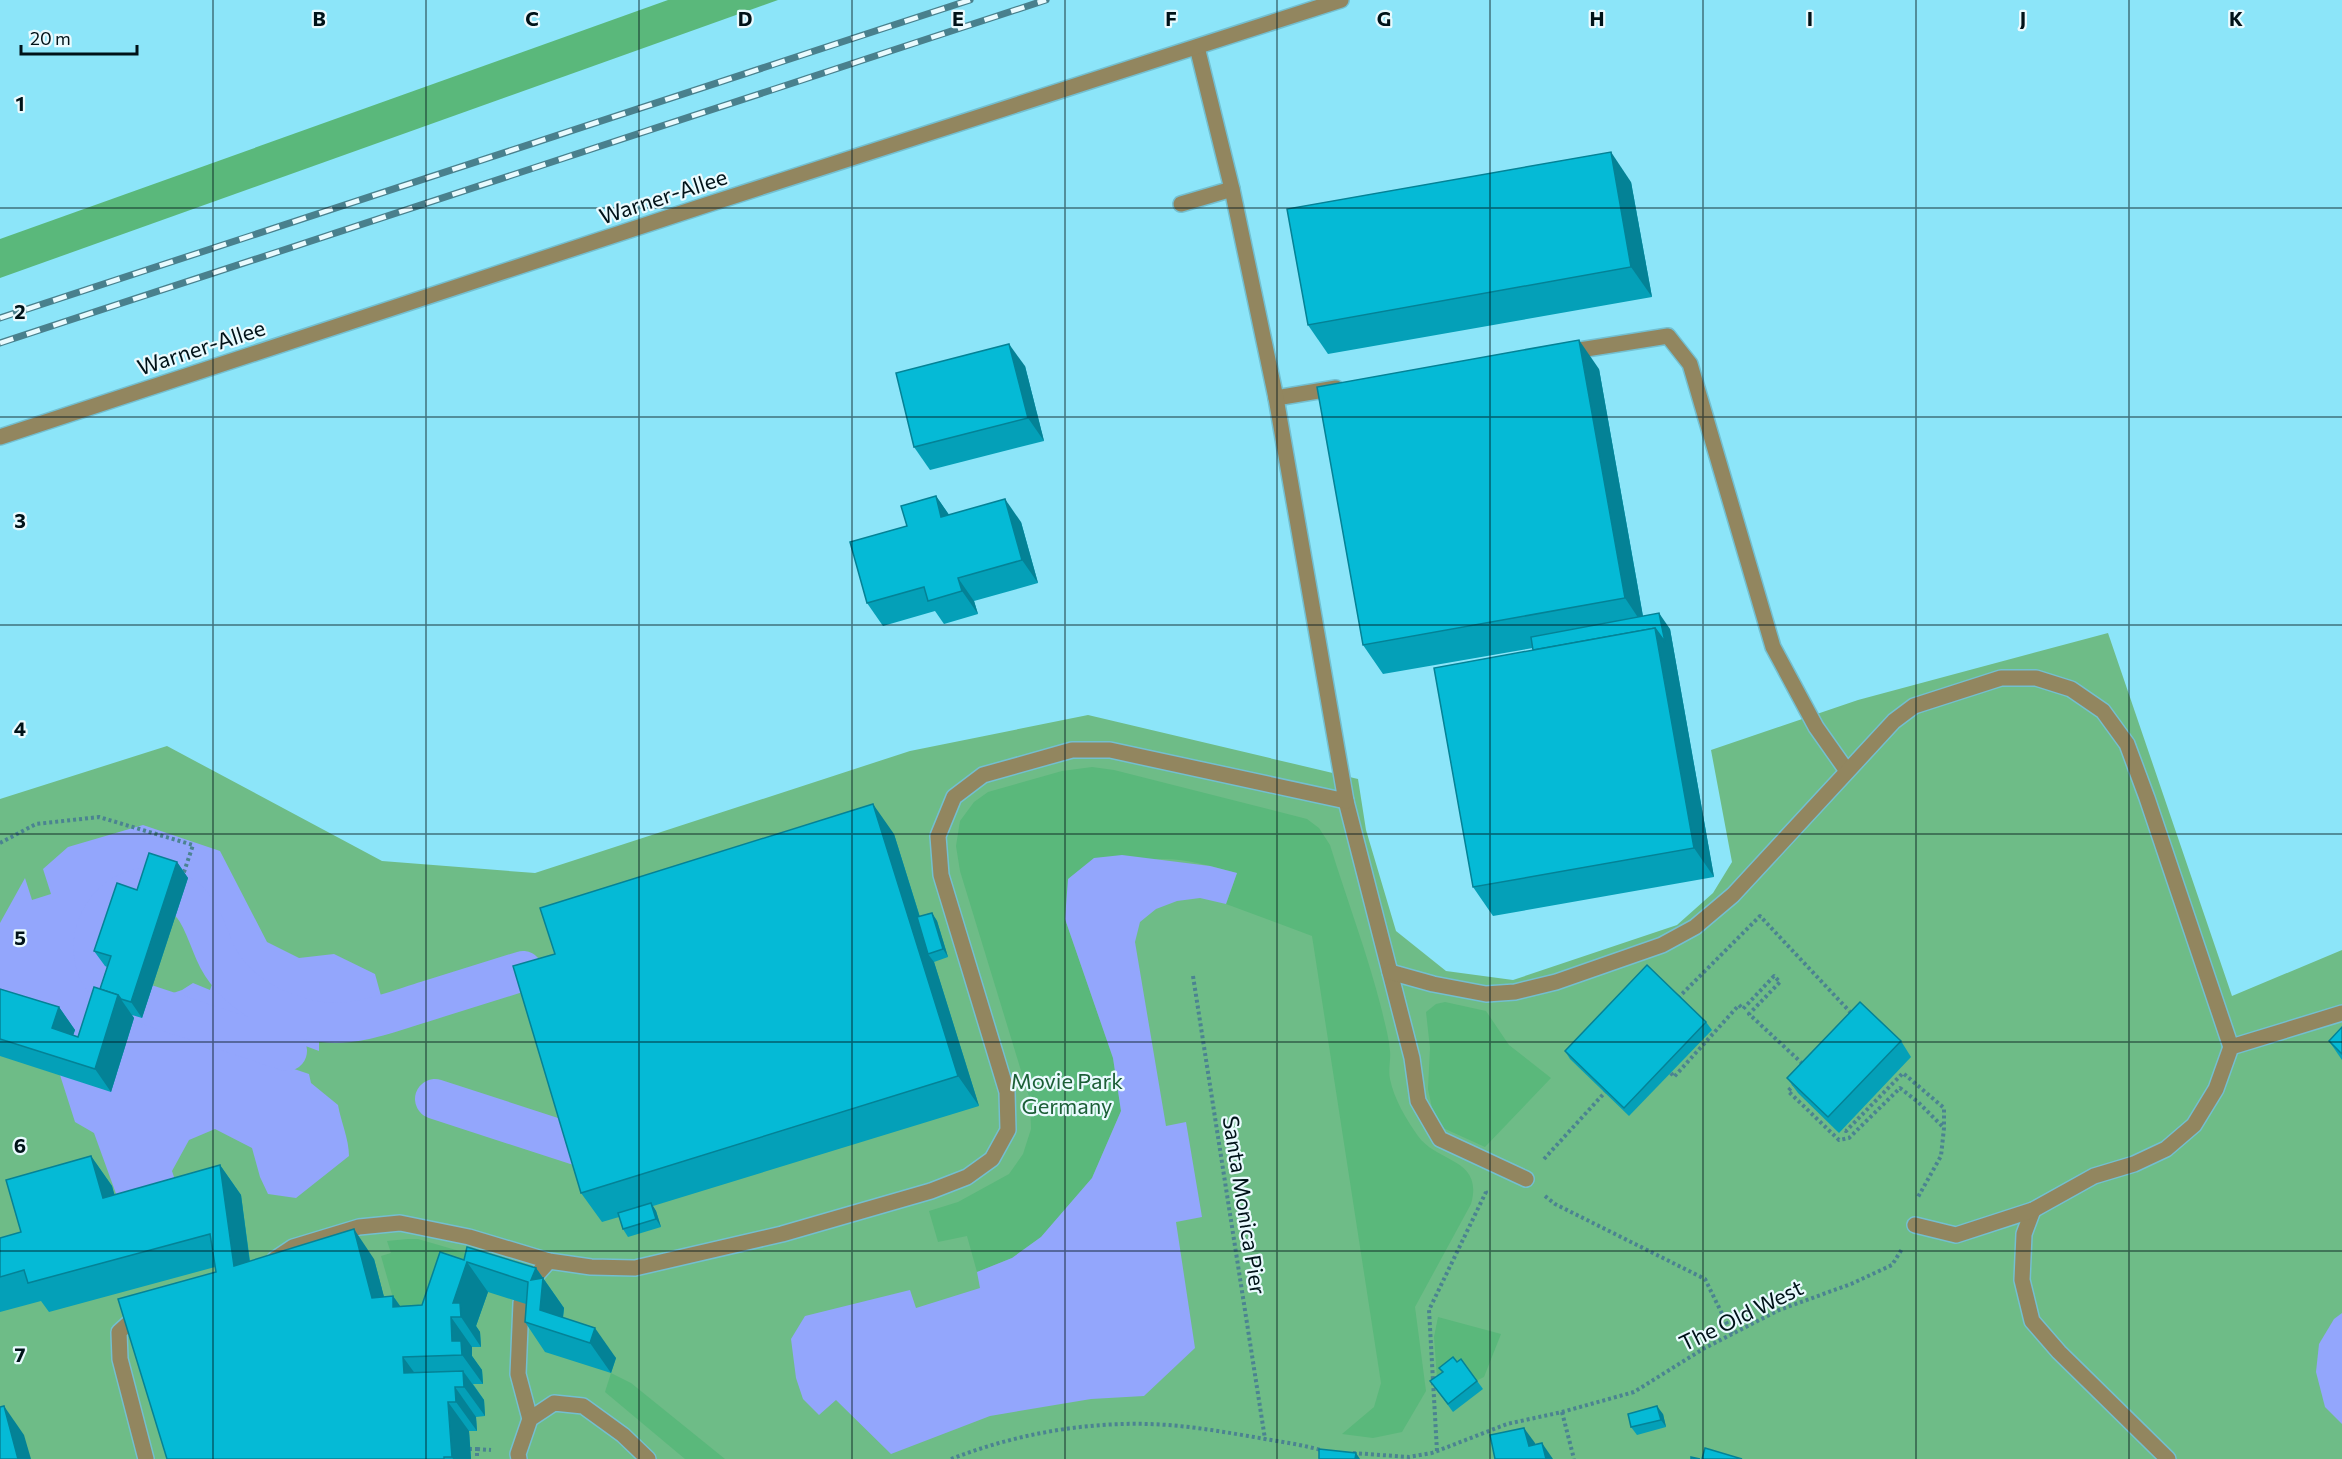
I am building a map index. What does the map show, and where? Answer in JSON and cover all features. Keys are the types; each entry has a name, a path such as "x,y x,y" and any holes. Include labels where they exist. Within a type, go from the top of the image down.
{"street":[{"name":"Warner-Allee","path":"0,437 706,205 1341,0"},
{"path":"1197,48 1232,189 1276,398 1346,801 1412,1058 1418,1101 1440,1139 1526,1179"},
{"path":"1181,204 1232,189"},
{"path":"1549,354 1668,336 1690,364 1773,646 1816,727 1847,771"},
{"path":"1276,398 1347,386"},
{"path":"1390,972 1486,994 1515,992 1556,981 1662,945 1695,927 1733,895 1894,721 1914,706 2001,678 2036,678 2071,688 2103,711 2127,744 2148,798 2231,1047 2216,1089 2194,1125 2166,1149 2134,1164 2094,1176 2033,1210 1956,1236 1915,1225"},
{"path":"265,1266 293,1247 359,1227 400,1223 469,1237 549,1261 591,1268 635,1268 782,1234 931,1191 967,1178 992,1159 1008,1130 1007,1092 941,875 938,836 954,796 983,775 1072,750 1110,750 1346,801"},
{"path":"2231,1047 2342,1013"},
{"path":"2033,1210 2024,1234 2022,1280 2032,1321 2059,1352 2168,1459"},
{"path":"519,1459 518,1454 530,1419 518,1374 521,1303 525,1288 549,1261"},
{"path":"146,1459 120,1359 118,1332 139,1313 160,1305"},
{"path":"530,1419 554,1403 583,1406 623,1435 648,1459"}],"path":[{"path":"0,843 36,824 99,817 193,845 180,885"},
{"path":"1678,998 1760,916 1855,1017"},
{"name":"Santa Monica Pier","path":"1193,976 1265,1439"},
{"path":"1671,1073 1674,1077 1739,1005 1743,1009 1774,976 1780,982 1749,1014 1809,1070"},
{"path":"1837,1124 1846,1131 1903,1073 1944,1108 1941,1156 1918,1193 1915,1225"},
{"path":"1802,1077 1788,1091 1839,1140 1849,1138 1900,1088 1944,1128"},
{"path":"1613,1083 1526,1179 1555,1204 1706,1279 1732,1334"},
{"path":"1437,1451 1429,1310 1486,1192 1466,1151"},
{"name":"The Old West","path":"1350,1453 1409,1458 1437,1451 1507,1424 1562,1412 1634,1392 1686,1359 1779,1310 1851,1284 1892,1265 1915,1225"},
{"path":"1562,1412 1574,1459"},
{"path":"951,1459 979,1448 1017,1439 1098,1426 1159,1425 1198,1428 1326,1451"},
{"path":"469,1449 488,1450"},
{"path":"477,1449 477,1459"}],"green space":[{"path":"668,0 778,0 0,278 0,239"},
{"name":"Movie Park Germany","path":"2108,633 2232,996 2342,950 2342,1459 0,1459 0,799 167,746 382,861 535,873 910,751 1088,715 1358,779 1366,830 1396,931 1446,971 1513,980 1677,925 1713,893 1732,862 1711,750 1858,700"},
{"path":"1092,767 1114,770 1307,819 1319,828 1330,845 1382,1011 1389,1041 1389,1076 1394,1094 1418,1136 1426,1145 1465,1169 1471,1178 1473,1189 1471,1204 1415,1307 1426,1391 1402,1432 1373,1438 1342,1434 1374,1407 1381,1383 1312,936 1226,904 1237,873 1182,861 1149,860 1143,862 1065,919 1113,1058 1121,1111 1092,1178 1041,1237 1012,1258 977,1272 967,1236 938,1242 929,1211 958,1202 1009,1174 1023,1154 1031,1129 1030,1100 960,871 956,846 960,821 974,802 988,792 1062,771"},
{"path":"1445,1002 1486,1011 1509,1045 1551,1078 1485,1147 1443,1128 1432,1108 1428,1089 1430,1048 1426,1012 1436,1004"},
{"path":"418,1239 497,1262 488,1277 401,1326 381,1256 391,1253 387,1241"},
{"path":"1438,1317 1501,1334 1484,1377 1476,1381 1437,1378 1434,1337"},
{"path":"611,1373 631,1383 725,1459 685,1459 605,1392"}],"water":[{"path":"143,825 220,851 267,942 299,958 334,954 375,974 383,1003 350,1010 318,1011 288,1005 257,989 223,951 220,925 206,898 185,878 173,872 149,869 125,876 103,888 86,905 82,915 77,949 81,964 98,996 94,1060 0,1006 0,923 25,878 32,900 51,894 43,869 68,847"},
{"path":"1122,855 1210,866 1237,873 1226,904 1200,898 1177,901 1156,909 1140,922 1135,942 1166,1126 1186,1122 1202,1217 1176,1222 1195,1348 1144,1396 1091,1399 990,1416 891,1454 836,1400 819,1415 803,1399 796,1378 791,1339 805,1316 910,1290 916,1308 980,1288 977,1272 1012,1258 1041,1237 1092,1178 1121,1111 1113,1058 1065,919 1068,879 1094,858"},
{"path":"216,973 237,996 249,1005 275,1019 319,1035 319,1051 167,995 193,983 210,990"},
{"path":"134,1018 142,1018 309,1074 311,1083 338,1105 349,1156 296,1198 268,1194 260,1177 252,1148 215,1129 189,1140 172,1171 177,1186 119,1202 94,1133 75,1122 60,1075"},
{"path":"2342,1313 2342,1424 2325,1407 2316,1372 2319,1344 2334,1319"}],"building":[{"path":"1611,152 1631,267 1308,325 1287,209"},
{"path":"1579,340 1625,598 1363,645 1317,387"},
{"path":"1009,344 1028,418 914,447 896,373"},
{"path":"936,496 941,517 1005,499 1022,560 958,578 962,591 928,601 924,587 867,603 850,542 907,526 901,506"},
{"path":"1659,613 1665,642 1655,628 1533,650 1531,637"},
{"path":"1655,628 1694,848 1473,887 1434,668"},
{"path":"873,804 958,1076 581,1193 513,966 555,954 540,908"},
{"path":"149,853 177,862 131,1002 100,989 111,956 94,951 117,883 137,890"},
{"path":"932,913 943,949 928,954 917,917"},
{"path":"1647,965 1706,1022 1624,1108 1565,1051"},
{"path":"94,987 118,995 95,1069 0,1039 0,989 59,1007 52,1028 78,1037"},
{"path":"1860,1002 1901,1041 1828,1117 1787,1078"},
{"path":"2342,1027 2342,1054 2329,1041"},
{"path":"91,1156 103,1198 220,1165 234,1266 354,1229 372,1298 393,1296 393,1307 422,1305 440,1252 464,1260 467,1247 536,1268 531,1280 543,1278 540,1310 595,1328 590,1343 525,1322 528,1282 467,1262 453,1303 460,1303 461,1317 451,1317 452,1341 461,1341 462,1355 403,1357 404,1373 463,1371 464,1387 455,1387 456,1402 448,1402 452,1457 444,1457 444,1459 167,1459 118,1299 216,1272 210,1234 28,1283 24,1270 0,1277 0,1238 21,1232 6,1180"},
{"path":"651,1203 656,1219 623,1229 618,1213"},
{"path":"1453,1357 1457,1362 1461,1359 1477,1381 1448,1404 1430,1381 1443,1372 1439,1368"},
{"path":"4,1406 18,1459 0,1459 0,1407"},
{"path":"1657,1406 1661,1420 1631,1427 1628,1414"},
{"path":"1524,1428 1529,1446 1542,1443 1546,1459 1495,1459 1490,1435"},
{"path":"1705,1448 1742,1459 1702,1459"},
{"path":"1319,1449 1356,1453 1355,1459 1319,1459"}],"waterway":[{"path":"287,1051 121,996 100,974 93,950 99,921 107,909 117,899 143,888 159,888 182,896 197,911 219,960 238,984 257,999 280,1011 321,1022 348,1022 375,1017 523,971"},
{"path":"435,1099 595,1151"}],"railway":[{"path":"0,318 970,0"},
{"path":"0,343 1046,0"}]}
